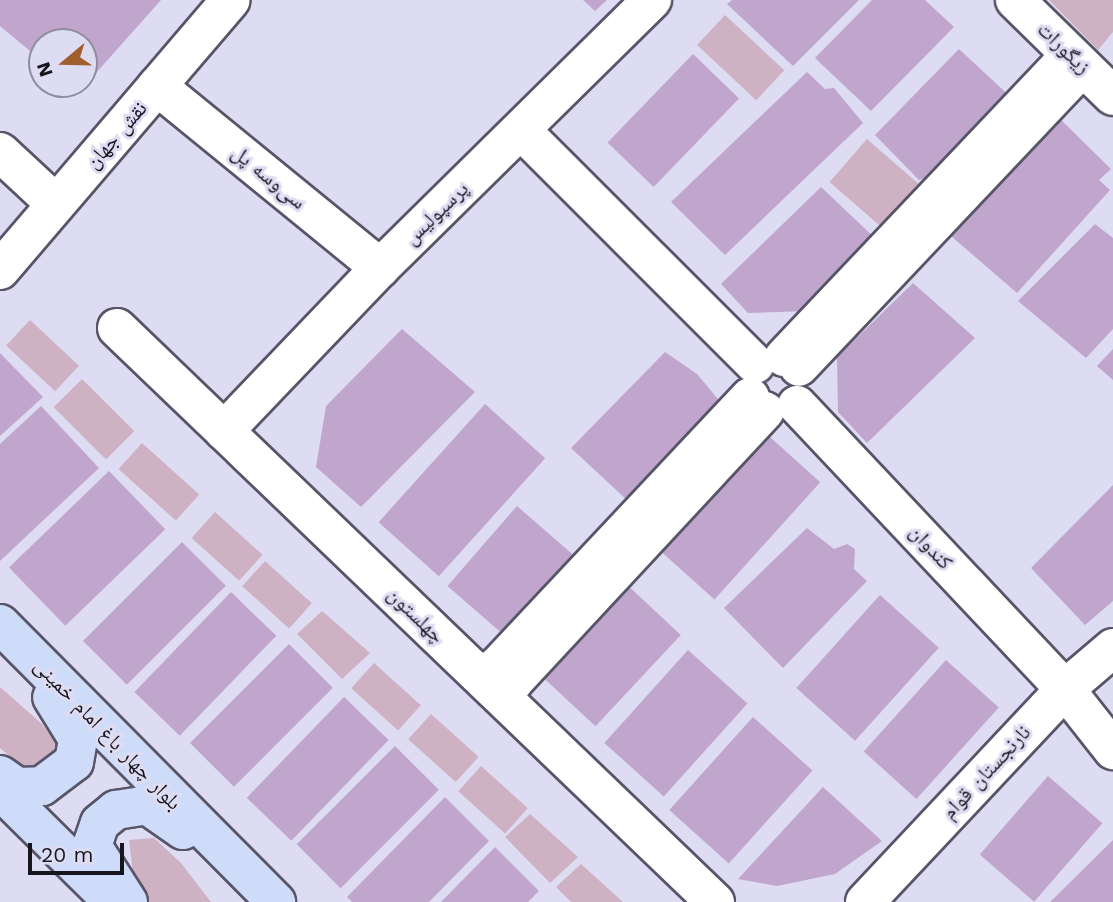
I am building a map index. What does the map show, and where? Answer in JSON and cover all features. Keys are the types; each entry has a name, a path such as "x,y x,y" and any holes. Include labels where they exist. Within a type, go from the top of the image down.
{"main road":[{"path":"0,775 17,787 41,786 74,762 78,739 8,632"},
{"name":"بلوار چهار باغ امام خمینی","path":"8,632 276,902"},
{"path":"0,790 113,902"},
{"path":"128,902 92,846 100,823 116,810 147,805 243,870"}],"street":[{"name":"نقش جهان","path":"0,270 231,0"},
{"name":"پرسپولیس","path":"224,431 380,268 652,0"},
{"name":"زیگورات","path":"1014,0 1113,96"},
{"path":"775,384 497,666 513,682 775,384 1059,67 1072,79 775,384"},
{"name":"سی‌وسه پل","path":"157,86 380,268"},
{"name":"کندوان","path":"521,130 775,384 1065,689 1113,750"},
{"path":"0,152 57,204"},
{"name":"چهلستون","path":"117,328 715,902"},
{"name":"نارنجستان قوام","path":"865,902 1065,689 1113,648"}],"shaded area":[{"path":"1049,0 1113,0 1113,32 1098,50"},
{"path":"725,15 784,70 756,100 697,45"},
{"path":"867,139 927,191 890,235 830,182"},
{"path":"30,320 79,366 55,391 6,346"},
{"path":"82,379 134,431 106,460 54,407"},
{"path":"142,443 199,495 176,521 119,469"},
{"path":"215,512 263,555 239,581 192,538"},
{"path":"265,561 312,603 289,628 242,586"},
{"path":"322,611 370,653 342,679 297,634"},
{"path":"374,663 421,705 398,730 351,688"},
{"path":"0,687 42,724 64,754 27,771 0,748"},
{"path":"431,714 479,757 456,782 408,739"},
{"path":"481,766 528,808 505,833 458,791"},
{"path":"530,814 578,857 550,883 505,837"},
{"path":"154,838 181,863 211,902 148,902 133,873 129,840"},
{"path":"581,864 623,902 571,902 556,887"}],"building":[{"path":"0,0 161,0 98,71 98,28 28,28 28,49 0,26"},
{"path":"583,0 607,0 595,11"},
{"path":"732,0 859,0 793,66 727,4"},
{"path":"872,0 925,0 954,27 871,111 815,58"},
{"path":"959,49 1016,102 954,170 919,180 875,135"},
{"path":"693,54 739,98 654,187 608,142"},
{"path":"807,72 825,89 834,88 863,123 725,255 671,202"},
{"path":"1054,113 1111,169 1099,180 1110,190 1017,293 944,230"},
{"path":"821,187 878,241 810,311 748,313 721,284"},
{"path":"1095,224 1113,238 1113,329 1086,358 1018,301"},
{"path":"913,283 975,338 867,443 838,412 837,357"},
{"path":"402,329 475,392 361,507 316,467 326,406"},
{"path":"1113,349 1113,380 1097,366"},
{"path":"665,352 697,374 722,404 628,501 571,448"},
{"path":"0,353 43,397 0,436"},
{"path":"485,404 545,458 439,576 379,522"},
{"path":"41,406 99,468 0,561 0,444"},
{"path":"760,428 820,482 714,600 654,545"},
{"path":"109,471 165,529 65,626 9,568"},
{"path":"1113,485 1113,601 1085,625 1031,568"},
{"path":"517,506 579,560 509,640 447,586"},
{"path":"807,528 834,549 847,544 855,549 854,569 867,581 783,668 724,608"},
{"path":"182,542 226,586 127,685 83,641"},
{"path":"623,581 681,635 596,726 538,672"},
{"path":"231,592 276,636 180,736 134,692"},
{"path":"880,595 939,648 855,741 796,688"},
{"path":"289,644 333,688 234,787 190,743"},
{"path":"688,650 747,704 664,796 604,743"},
{"path":"946,660 999,708 916,799 864,751"},
{"path":"344,697 389,740 291,841 247,798"},
{"path":"753,717 812,771 729,863 669,810"},
{"path":"395,746 439,790 341,888 297,844"},
{"path":"1048,776 1102,823 1034,902 980,854"},
{"path":"823,787 882,841 835,874 777,886 738,879"},
{"path":"445,797 489,841 429,902 352,902 347,897"},
{"path":"1113,840 1113,902 1050,902"},
{"path":"495,847 539,891 528,902 441,902"}]}
